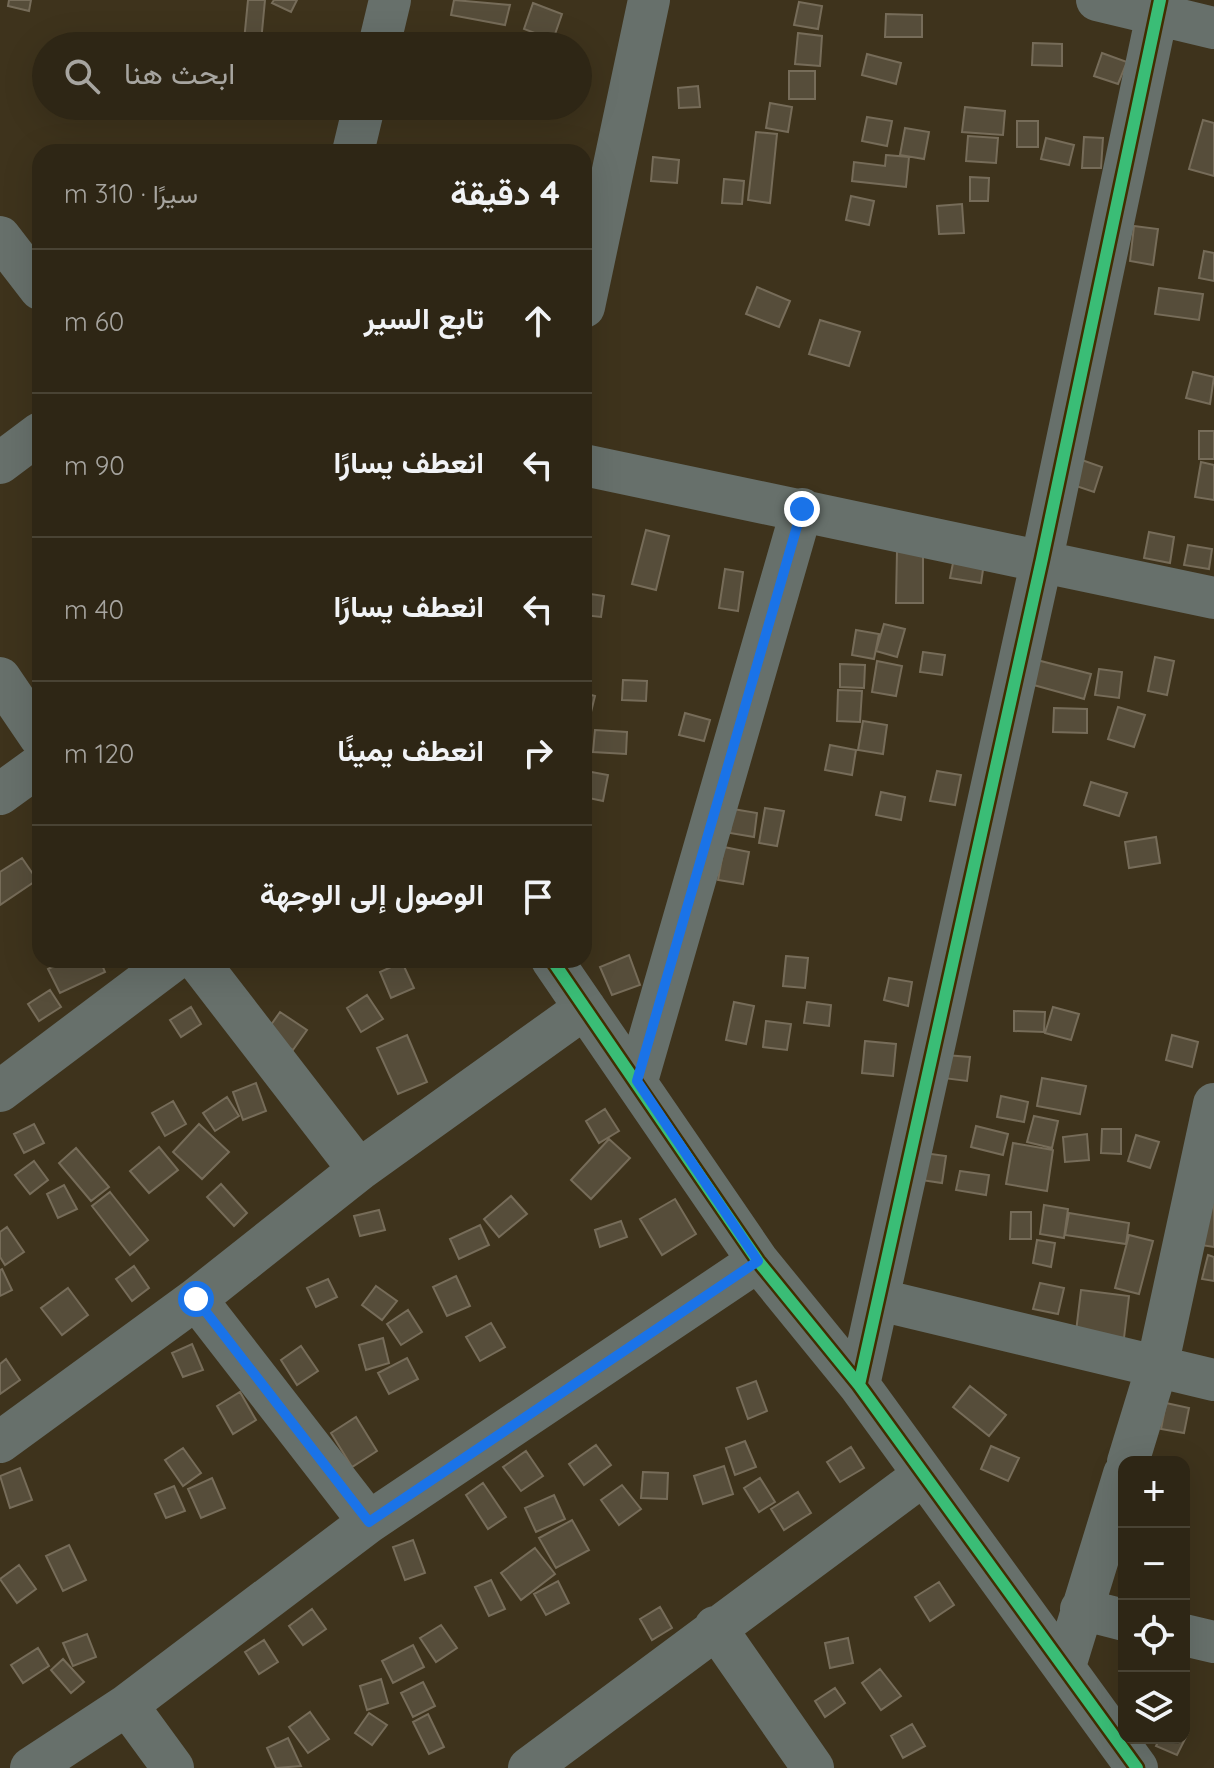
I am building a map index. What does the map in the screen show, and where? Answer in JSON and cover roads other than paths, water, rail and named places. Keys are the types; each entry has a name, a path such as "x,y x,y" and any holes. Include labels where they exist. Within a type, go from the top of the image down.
{"street":[{"path":"382,32 390,0"},
{"path":"592,269 649,0"},
{"path":"1097,0 1158,7 1214,28"},
{"path":"859,1385 1042,559 1158,7"},
{"path":"355,144 361,120"},
{"path":"0,237 32,279"},
{"path":"0,463 32,439"},
{"path":"592,467 1042,559 1214,598"},
{"path":"637,1081 802,509"},
{"path":"0,678 32,725"},
{"path":"0,794 32,771"},
{"path":"0,1091 163,968"},
{"path":"203,968 359,1170"},
{"path":"558,968 758,1261 859,1385 922,1476 1065,1666 1137,1768"},
{"path":"0,1442 196,1299 359,1170 585,1008"},
{"path":"1130,1456 1157,1367 1213,1117"},
{"path":"31,1768 127,1705 369,1522 758,1261"},
{"path":"196,1299 369,1522"},
{"path":"880,1300 1214,1380"},
{"path":"529,1768 922,1476"},
{"path":"1065,1666 1118,1493"},
{"path":"1081,1609 1118,1618"},
{"path":"715,1627 813,1768"},
{"path":"1190,1636 1214,1642"},
{"path":"127,1705 173,1768"}]}
